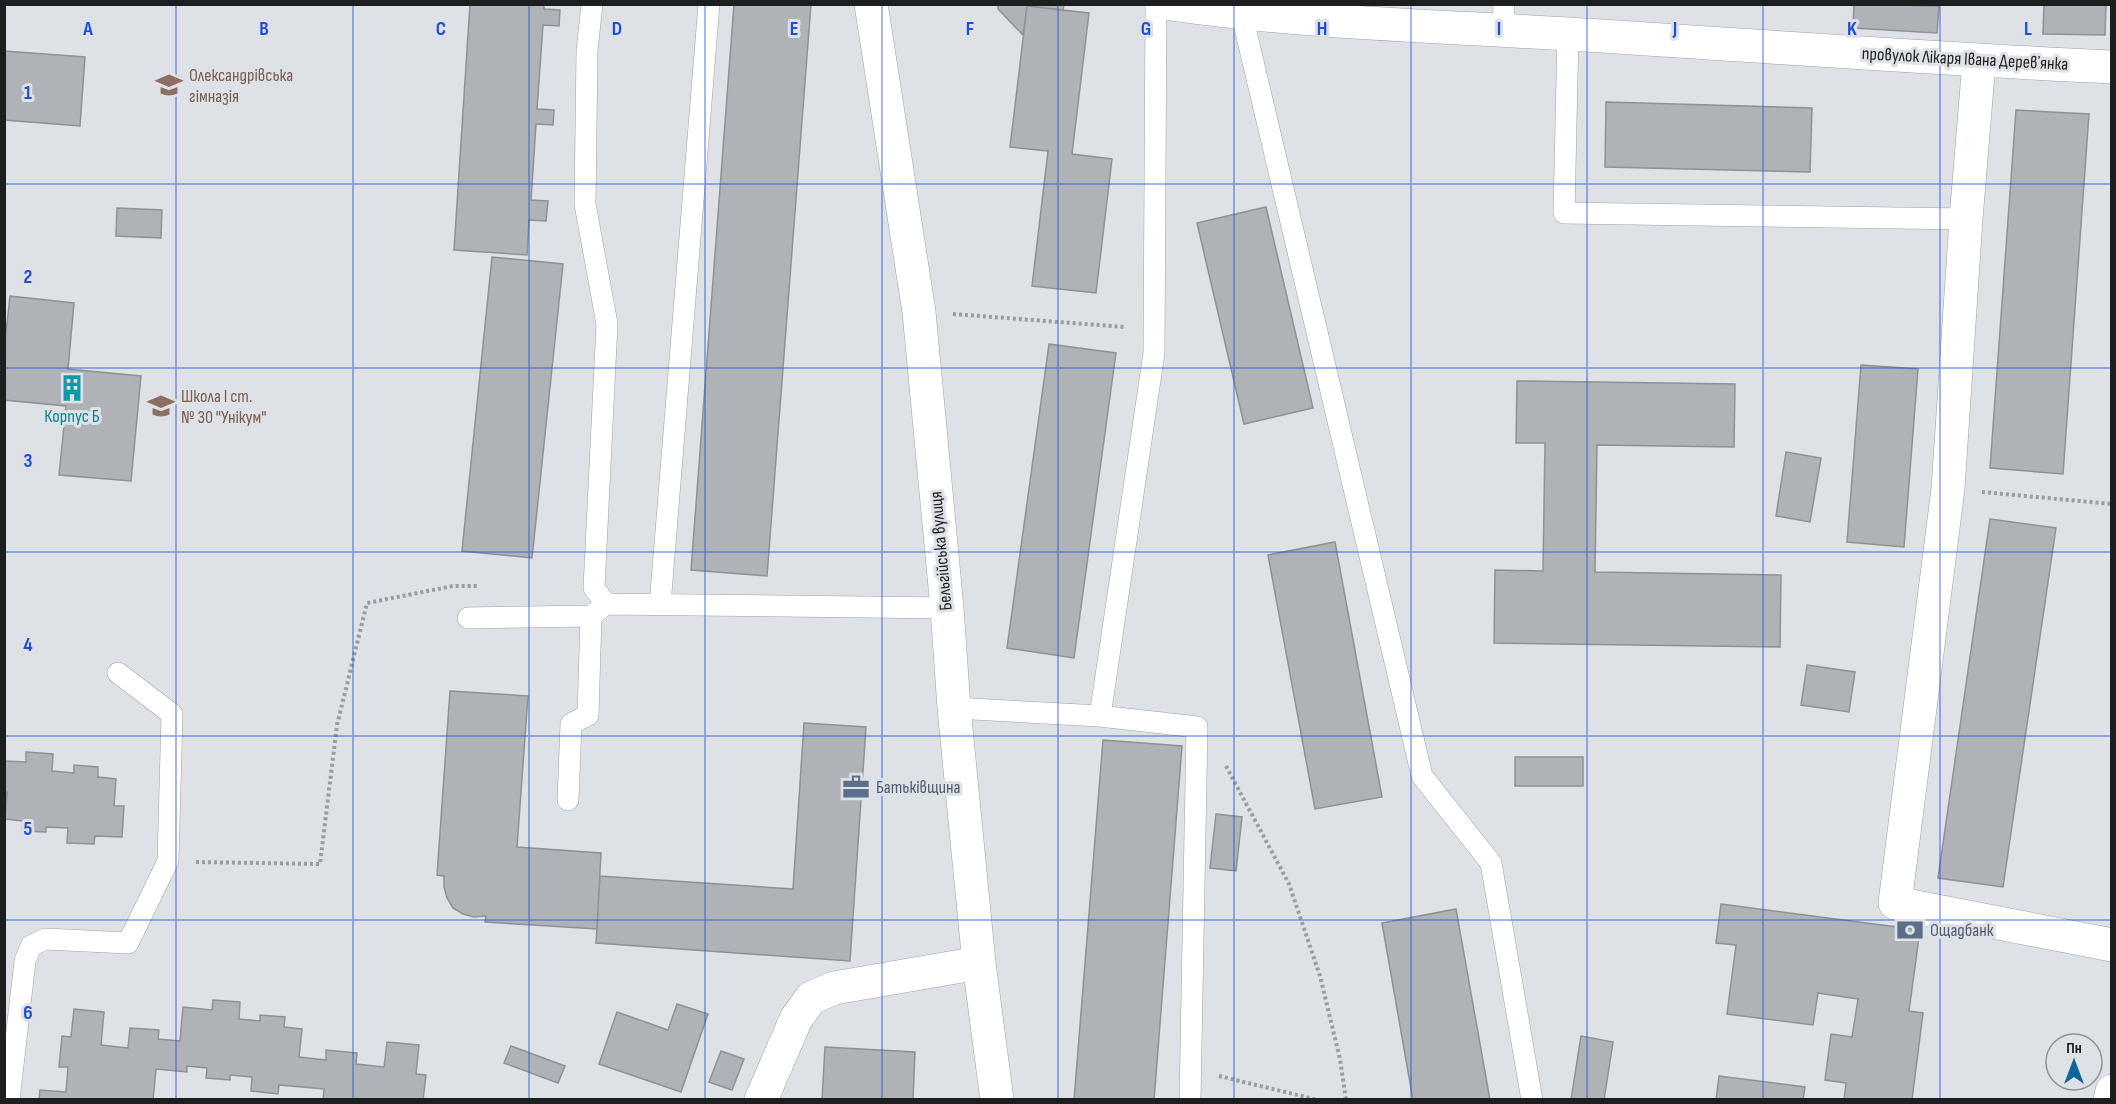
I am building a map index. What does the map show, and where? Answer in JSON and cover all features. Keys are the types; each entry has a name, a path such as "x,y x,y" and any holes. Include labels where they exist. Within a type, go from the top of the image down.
{"street":[{"name":"Бельгійська вулиця","path":"871,4 919,312 979,963 997,1100"},
{"name":"провулок Лікаря Івана Деревʼянка","path":"1171,4 1242,15 1504,17 1568,34 1980,62 2112,67"},
{"path":"1980,62 1966,219 1948,489 1895,903 2112,945"},
{"path":"761,1100 796,1019 811,998 834,988 979,963"},
{"path":"2110,1100 2112,1091"}],"lane":[{"path":"568,800 571,724 588,715 598,610 594,588 608,324 585,204 587,51 592,4"},
{"path":"660,605 709,4"},
{"path":"1100,716 1154,353 1155,4"},
{"path":"1242,15 1422,776 1491,863 1532,1100"},
{"path":"1568,34 1564,213 1966,219"},
{"path":"468,618 660,605 947,608"},
{"path":"9,1100 25,961 31,946 45,939 128,943 168,861 172,714 118,673"},
{"path":"954,708 1100,716 1197,727 1190,1100"}],"path":[{"path":"919,312 1154,330"},
{"path":"1948,489 2112,504"},
{"path":"168,861 320,864 337,724 367,603 453,586 488,586"},
{"path":"1197,727 1232,774 1289,884 1320,976 1340,1059 1346,1100"},
{"path":"1192,1069 1318,1100"}],"building":[{"path":"470,4 544,4 544,9 560,10 559,26 543,25 537,109 554,110 553,125 536,124 531,200 548,201 546,221 529,220 527,255 454,250"},
{"path":"734,4 811,4 767,576 691,570"},
{"path":"998,4 1064,4 1063,10 1027,6 1023,35 998,9"},
{"path":"1854,4 1939,6 1937,33 1853,28"},
{"path":"2044,4 2106,4 2105,35 2043,34"},
{"path":"1027,6 1089,13 1072,154 1112,159 1096,293 1032,286 1048,151 1010,147"},
{"path":"4,51 85,57 80,126 4,120"},
{"path":"1606,102 1812,108 1810,172 1605,167"},
{"path":"2016,110 2089,114 2063,474 1990,468"},
{"path":"1266,207 1313,408 1244,424 1197,223"},
{"path":"117,208 162,210 161,238 116,236"},
{"path":"492,257 563,264 532,558 462,551"},
{"name":"Корпус Б","path":"10,296 74,303 68,369 141,376 131,481 59,475 66,406 4,400 4,350"},
{"path":"1049,344 1116,353 1074,658 1007,648"},
{"path":"1861,365 1918,369 1904,547 1847,542"},
{"path":"1517,381 1735,384 1734,447 1597,445 1595,572 1781,575 1780,647 1494,643 1495,570 1543,571 1545,443 1516,443"},
{"path":"1786,452 1821,458 1810,522 1776,516"},
{"path":"1990,519 2056,528 2003,887 1938,878"},
{"path":"1335,542 1382,797 1315,809 1268,555"},
{"path":"1807,665 1855,672 1849,712 1801,705"},
{"path":"450,691 528,696 517,847 601,853 597,929 485,922 486,916 474,917 453,908 447,898 444,876 437,875"},
{"path":"804,723 866,727 850,961 596,943 600,876 793,889"},
{"path":"1103,740 1182,746 1154,1100 1074,1100"},
{"path":"26,752 53,754 52,771 74,773 74,765 98,767 98,777 116,779 114,806 124,806 122,837 95,836 94,844 67,843 68,828 46,827 46,832 22,831 23,821 5,819 7,792 4,792 4,761 26,762"},
{"path":"1515,757 1583,757 1583,786 1515,786"},
{"path":"1216,814 1242,817 1236,871 1210,868"},
{"path":"1721,904 1920,930 1909,1011 1923,1013 1912,1100 1844,1100 1846,1083 1825,1080 1831,1034 1852,1037 1858,999 1818,993 1813,1025 1727,1014 1736,945 1716,943"},
{"path":"1456,909 1490,1100 1413,1100 1382,923"},
{"path":"213,1000 240,1002 239,1019 260,1021 260,1015 285,1017 284,1027 302,1029 299,1057 326,1060 326,1050 357,1053 356,1064 384,1067 387,1042 419,1045 416,1074 426,1075 423,1100 323,1100 324,1089 279,1085 278,1094 251,1091 252,1077 230,1075 230,1080 206,1078 207,1068 187,1066 187,1072 156,1069 153,1100 39,1100 40,1090 66,1092 68,1067 59,1067 62,1036 71,1037 74,1009 104,1012 101,1045 128,1048 130,1028 159,1030 158,1039 180,1041 183,1007 212,1010"},
{"path":"677,1004 708,1014 681,1092 599,1064 617,1012 668,1030"},
{"path":"1581,1036 1613,1042 1604,1100 1571,1100"},
{"path":"511,1046 565,1066 558,1083 504,1063"},
{"path":"825,1047 915,1052 913,1100 822,1100"},
{"path":"721,1051 744,1059 732,1090 709,1082"},
{"path":"1719,1076 1805,1087 1803,1100 1716,1100"}],"place":[{"name":"Олександрівська гімназія","path":"169,85"},
{"name":"Корпус Б","path":"72,388"},
{"name":"Школа І ст. № 30 \"Унікум\"","path":"161,406"},
{"name":"Батьківщина","path":"856,787"},
{"name":"Ощадбанк","path":"1910,930"}]}
